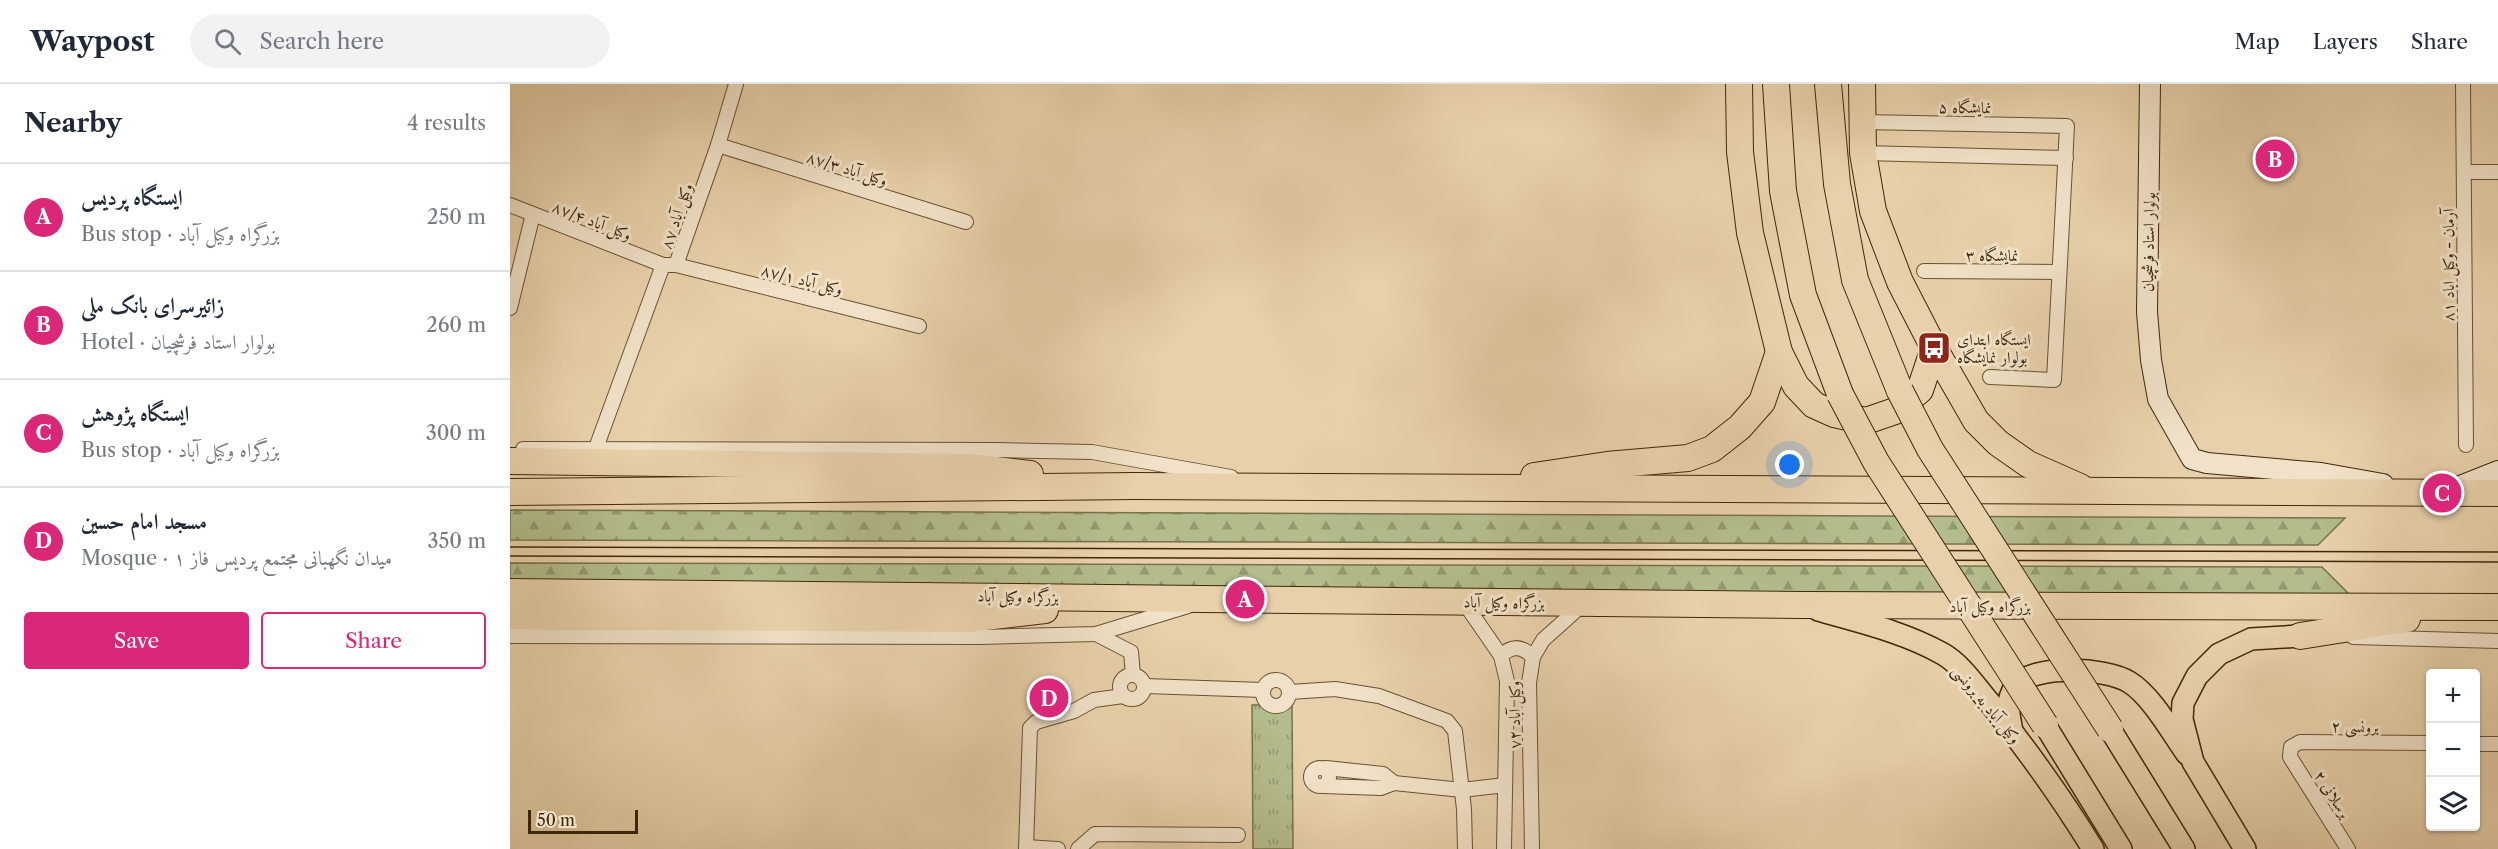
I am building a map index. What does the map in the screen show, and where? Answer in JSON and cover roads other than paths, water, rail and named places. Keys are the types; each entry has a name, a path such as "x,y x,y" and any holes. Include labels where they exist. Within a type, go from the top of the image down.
{"highway":[{"path":"1739,84 1740,152 1750,233 1779,352 1796,386 1814,405 1834,414 1866,421 1895,411 1920,390 1934,348"},
{"path":"1776,84 1783,191 1803,295 1840,394 1876,462 2045,725"},
{"path":"1828,84 1837,184 1855,280 1900,391 1930,449 2110,729"},
{"path":"1862,84 1863,153 1873,211 1900,282 1934,348 1976,421 1998,443 2028,464 2091,491"},
{"path":"1452,488 1607,465 1688,458 1712,449 1740,427 1762,402 1779,352"},
{"path":"510,461 971,467 1135,486"},
{"path":"510,492 1135,486 2498,493"},
{"name":"بزرگراه وکیل آباد","path":"510,592 1803,605 2493,607"},
{"path":"510,616 968,620 1149,598"},
{"path":"2300,636 2493,607"}],"main road":[{"name":"وکیل آباد به برونسی","path":"1803,605 1905,636 1945,656 1970,679 2013,732 2068,808 2092,849"},
{"path":"2193,762 2182,719 2183,703 2197,676 2219,654 2251,639 2300,636"},
{"path":"2013,732 2007,706 2016,685 2040,672 2110,673 2131,682 2193,762 2244,849"},
{"path":"2045,725 2121,849"},
{"path":"2110,729 2184,849"}],"street":[{"name":"وکیل آباد ۸۷","path":"596,448 718,145 736,84"},
{"name":"بولوار استاد فرشچیان","path":"2150,84 2147,312 2158,399 2192,459 2207,463 2321,473 2442,493"},
{"name":"آرمان - وکیل اباد ۸۱","path":"2463,84 2466,445"},
{"name":"نمایشگاه ۵","path":"1862,122 2067,126 2066,158"},
{"name":"وکیل آباد ۸۷/۳","path":"718,145 966,222"},
{"path":"1863,153 2066,158 2054,380 1990,377"},
{"path":"2463,172 2498,172"},
{"name":"وکیل آباد ۸۷/۴","path":"510,206 669,265"},
{"path":"510,308 533,214"},
{"name":"وکیل آباد ۸۷/۱","path":"669,265 919,326"},
{"name":"نمایشگاه ۳","path":"1924,271 2059,272"},
{"path":"510,449 1092,452 1292,487"},
{"path":"2442,493 2498,471"},
{"path":"510,636 980,637 1096,634 1213,598"},
{"name":"۷۲ وکیل آباد","path":"1463,601 1501,656 1506,681 1504,849"},
{"name":"۷۲ وکیل آباد","path":"1532,849 1529,683 1533,657 1543,640 1585,603"},
{"path":"1096,634 1131,652 1133,675"},
{"path":"2300,636 2498,640"},
{"path":"1501,656 1508,649 1517,647 1526,650 1533,657"},
{"path":"1133,675 1141,678 1144,686 1143,693 1137,699 1130,700 1123,696 1119,689 1120,682 1126,676 1133,675"},
{"path":"1279,679 1288,686 1290,692 1286,702 1274,706 1265,701 1263,690 1268,682 1279,679"},
{"path":"1144,686 1263,690"},
{"path":"1290,692 1335,689 1379,696 1447,721 1455,731 1462,790 1465,849"},
{"path":"1058,849 1026,848 1030,728 1036,722 1074,711 1094,700 1123,696"},
{"name":"برونسی ۲","path":"2290,757 2291,747 2300,742 2426,743"},
{"path":"2480,744 2498,744"},
{"name":"برسلانی ۲","path":"2290,757 2348,849"},
{"path":"1394,783 1383,774 1326,768 1315,768 1311,772 1313,783 1323,786 1381,788 1394,783 1462,790 1505,784"},
{"path":"1078,849 1095,834 1238,835"}],"tram line":[{"path":"510,547 2498,552"},
{"path":"510,556 2498,562"}],"place":[{"name":"زائیرسرای بانک ملی","path":"2275,159"},
{"name":"ایستگاه ابتدای بولوار نمایشگاه","path":"1934,348"},
{"name":"ایستگاه پژوهش","path":"2442,493"},
{"name":"ایستگاه پردیس","path":"1245,599"},
{"name":"مسجد امام حسین","path":"1049,698"}]}
